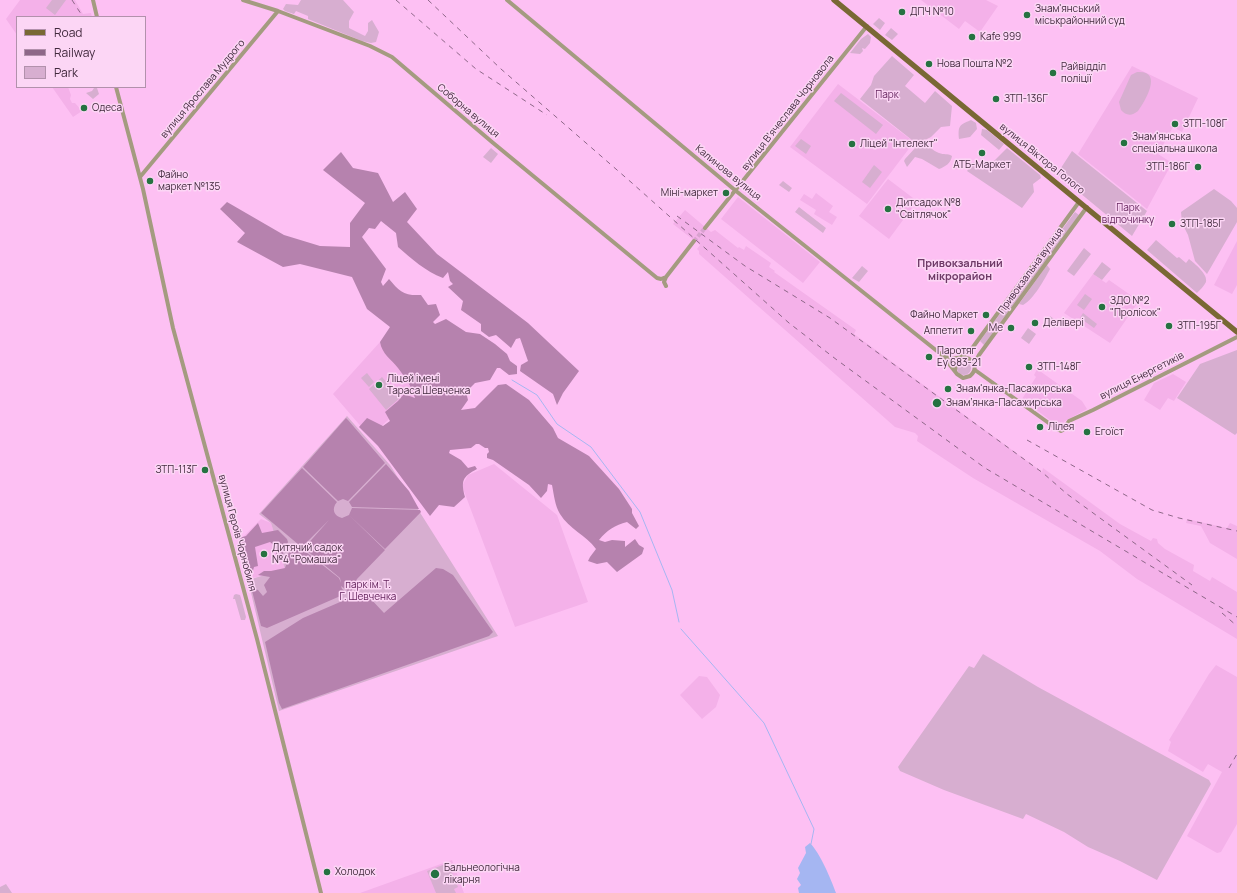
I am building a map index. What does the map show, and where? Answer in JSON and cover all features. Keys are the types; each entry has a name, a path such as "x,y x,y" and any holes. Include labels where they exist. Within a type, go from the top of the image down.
{"main road":[{"name":"вулиця Віктора Голого","path":"834,0 1237,332"}],"street":[{"path":"93,0 97,16"},
{"name":"Соборна вулиця","path":"243,0 278,11 370,46 397,61 492,142 657,278 661,279 666,277"},
{"name":"Калинова вулиця","path":"507,0 736,191 942,355 955,371"},
{"name":"вулиця Ярослава Мудрого","path":"140,177 278,11"},
{"name":"вулиця Вʼячеслава Чорновола","path":"706,228 867,26"},
{"name":"вулиця Героїв Чорнобиля","path":"116,88 140,177 173,328 257,639 321,893"},
{"name":"Привокзальна вулиця","path":"961,357 973,347 1080,202"},
{"name":"Привокзальна вулиця","path":"974,364 1086,208"},
{"path":"666,286 664,282 666,277 694,241"},
{"name":"вулиця Енергетиків","path":"975,370 1061,431 1069,421 1237,337"},
{"path":"942,355 951,358 961,357 972,360 975,370 970,376 960,377 955,371 956,362 961,357"}],"shaded area":[{"path":"20,0 75,0 83,14 91,13 92,16 16,16 16,34 6,19"},
{"path":"921,0 986,0 998,6 980,32 965,21 959,29"},
{"name":"Знам'янська спеціальна школа","path":"1132,66 1198,98 1182,132 1173,127 1158,154 1172,163 1147,209 1078,154"},
{"name":"Ліцей \"Інтелект\"","path":"838,84 914,142 867,204 790,147"},
{"path":"53,88 68,88 72,103 75,103 82,111 73,117"},
{"path":"341,152 353,168 378,173 393,202 405,192 417,209 407,222 437,254 528,323 579,371 563,393 557,405 553,394 520,371 521,365 528,361 520,338 516,339 511,348 496,335 489,337 481,331 481,324 461,310 463,301 448,287 453,284 450,281 448,272 443,278 430,272 419,264 398,247 396,233 381,221 375,229 369,228 362,237 386,269 381,282 383,286 389,279 396,287 406,294 421,295 428,305 436,304 440,315 433,322 435,324 446,319 466,332 480,334 507,354 510,361 517,366 517,374 509,375 500,368 497,368 490,380 475,383 466,392 468,400 461,410 475,408 498,385 506,384 529,400 553,428 558,438 589,456 619,489 632,509 632,513 639,526 636,529 627,522 623,523 615,526 605,533 599,540 605,542 612,540 625,541 625,547 635,539 639,545 644,548 642,554 617,572 607,562 597,564 588,561 596,549 568,524 560,514 552,485 548,484 547,491 541,498 529,485 493,460 487,458 487,454 489,452 488,448 485,448 479,444 476,444 471,448 450,450 449,453 461,460 468,468 475,466 477,469 468,474 464,480 463,487 465,497 454,507 439,505 430,516 378,446 359,427 367,418 383,426 390,421 385,412 404,394 415,398 406,379 381,346 380,342 390,327 367,309 352,277 300,264 283,267 237,242 245,233 220,209 227,202 284,235 320,246 350,247 350,223 365,203 323,170"},
{"name":"Дитсадок №8 \"Світлячок\"","path":"888,179 917,201 889,239 859,216"},
{"path":"816,193 833,206 829,212 837,217 832,225 814,214 816,210 800,200 804,194 812,199"},
{"path":"738,197 820,262 803,283 721,219"},
{"path":"685,210 711,232 715,230 738,248 739,247 744,250 746,246 771,263 769,267 775,271 774,272 856,330 854,334 1042,472 1043,468 1120,524 1151,541 1153,538 1157,539 1158,543 1165,549 1194,565 1193,571 1210,581 1212,577 1237,592 1237,639 1137,579 1100,551 973,478 917,441 918,436 915,433 895,427 699,254 697,249 700,245 673,224"},
{"path":"1237,241 1237,285 1232,294 1214,285"},
{"name":"ЗДО №2 \"Пролісок\"","path":"1093,274 1106,283 1109,280 1139,301 1110,343 1064,313"},
{"name":"Ліцей імені Тараса Шевченка","path":"380,342 420,390 370,437 333,394"},
{"path":"1037,369 1082,401 1087,409 1065,421 1059,427 1022,399 1036,377 1034,375"},
{"path":"1173,374 1186,382 1174,401 1168,398 1160,410 1144,400 1154,383"},
{"path":"346,418 385,463 348,501 343,499 338,501 303,467"},
{"path":"386,464 409,491 419,509 352,507 349,502"},
{"path":"494,464 557,515 588,602 515,627 462,486 468,475"},
{"path":"302,468 337,502 334,507 334,512 337,516 342,518 349,515 385,550 357,579 351,591 349,592 341,586 345,591 345,594 267,628 261,626 251,587 258,590 263,596 267,592 264,585 270,577 258,575 264,571 285,568 285,563 290,549 293,546 301,552 306,552 339,578 341,583 340,578 305,549 305,547 329,520 303,546 299,545 261,513"},
{"path":"352,508 420,510 421,512 385,549 349,515"},
{"name":"Дитячий садок №4 \"Ромашка\"","path":"261,519 271,523 286,569 253,578 242,538"},
{"path":"1187,519 1227,528 1230,523 1237,526 1237,559 1210,543 1201,526 1186,523"},
{"path":"258,523 262,533 278,530 288,542 283,554 283,560 276,558 276,547 270,542 255,547 258,566 254,567 252,574 249,573 247,561 242,550 243,546 239,538 246,536"},
{"path":"436,568 443,569 453,575 493,632 489,636 282,709 279,703 265,642 303,618 361,593 368,596 384,613"},
{"path":"1216,665 1237,677 1237,824 1221,852 1217,853 1187,836 1222,772 1208,764 1203,772 1168,751 1171,742 1169,740"},
{"path":"699,676 707,677 720,695 716,707 702,719 680,695"},
{"name":"Бальнеологічна лікарня","path":"452,860 464,893 360,893"}],"green space":[{"path":"52,0 66,0 55,15 46,8"},
{"path":"301,0 343,0 354,12 349,21 349,28 365,36 368,31 368,23 372,20 379,32 376,42 371,43 362,41 308,19 308,16 296,11 294,14 283,9 286,4 298,5"},
{"path":"879,18 885,23 880,30 873,24"},
{"path":"891,28 898,34 892,40 885,35"},
{"path":"868,34 871,37 870,43 865,49 862,48 863,51 860,54 850,53 861,39"},
{"name":"Парк","path":"892,56 914,75 905,86 925,103 935,91 952,106 950,126 941,127 931,137 917,144 860,99 871,85 874,76"},
{"path":"1137,72 1145,73 1150,76 1150,87 1145,100 1138,111 1134,114 1127,114 1121,110 1119,102 1131,75"},
{"path":"94,88 97,88 99,94 93,99 86,93 92,91"},
{"path":"841,93 883,125 876,134 834,101"},
{"path":"971,120 976,123 977,129 970,137 959,139 960,126"},
{"path":"982,129 987,130 1004,144 999,150 981,135"},
{"path":"801,139 811,146 806,154 795,146"},
{"path":"926,141 935,151 952,156 949,163 939,169 922,159 915,157 907,167 904,161 905,159 916,147"},
{"path":"491,148 498,154 491,163 483,157"},
{"path":"1007,148 1040,175 1041,178 1033,184 1034,192 1022,208 967,171 974,162 983,169 986,169"},
{"name":"Парк відпочинку","path":"1072,151 1147,211 1132,236 1057,174"},
{"path":"874,165 882,172 870,188 862,182"},
{"path":"783,181 792,188 789,192 779,185"},
{"path":"1214,189 1231,201 1237,208 1237,222 1207,274 1195,261 1188,235 1182,223 1181,212"},
{"path":"799,207 826,228 823,233 795,212"},
{"path":"1075,212 1079,215 984,345 980,341"},
{"path":"1156,240 1177,258 1179,257 1186,263 1189,259 1198,266 1205,276 1206,282 1197,293 1147,250"},
{"path":"1084,248 1091,254 1074,276 1067,271"},
{"path":"1102,262 1111,269 1102,280 1093,274"},
{"path":"1047,265 1050,269 1035,294 1023,305 1019,304"},
{"path":"862,266 868,271 859,282 852,278"},
{"path":"1085,294 1092,299 1084,310 1077,305"},
{"path":"1083,313 1097,324 1094,328 1080,318"},
{"path":"1050,316 1058,322 1054,328 1046,322"},
{"path":"1028,328 1036,334 1029,344 1021,338"},
{"path":"1237,350 1237,433 1235,435 1177,398 1200,364"},
{"path":"964,361 969,363 971,368 969,373 964,375 959,373 957,368 959,363"},
{"path":"367,373 374,382 369,387 361,378"},
{"path":"382,377 400,398 386,410 369,389"},
{"name":"парк ім. Т. Г. Шевченка","path":"347,416 390,465 498,636 279,711 248,580 285,569 271,523 259,514"},
{"path":"234,595 240,595 246,617 245,620 241,620 235,599 233,599"},
{"path":"983,654 1038,687 1209,780 1211,784 1157,880 1088,847 1064,832 1026,814 1023,819 944,790 900,771 898,767 969,666 974,668"},
{"path":"448,863 458,887 454,889 456,893 436,893 427,871"},
{"path":"6,884 12,893 0,893 0,887"}],"water":[{"path":"810,843 821,860 836,893 799,893 798,888 801,885 797,879 800,873 798,868 806,853 805,847"}],"waterway":[{"path":"512,380 537,395 557,424 591,447 640,512 672,590 679,622"},
{"path":"681,629 764,723 814,829 811,844"}],"tunnel":[{"path":"694,241 705,228"}],"railway":[{"path":"72,0 82,16"},
{"path":"396,0 476,69 547,115"},
{"path":"428,0 501,69 789,323 837,360 985,468 1237,617"},
{"path":"677,216 745,266 830,318 1043,473 1067,494 1192,585"},
{"path":"1027,440 1152,510 1179,518 1237,531"},
{"path":"1222,613 1237,626"},
{"path":"1229,768 1237,754"}],"place":[{"name":"ДПЧ №10","path":"902,12"},
{"name":"Знам'янський міськрайонний суд","path":"1027,15"},
{"name":"Kafe 999","path":"972,37"},
{"name":"Нова Пошта №2","path":"929,64"},
{"name":"Райвідділ поліції","path":"1053,73"},
{"name":"ЗТП-136Г","path":"996,99"},
{"name":"Одеса","path":"84,108"},
{"name":"ЗТП-108Г","path":"1175,124"},
{"name":"Знам'янська спеціальна школа","path":"1124,143"},
{"name":"Ліцей \"Інтелект\"","path":"852,144"},
{"name":"АТБ-Маркет","path":"982,153"},
{"name":"ЗТП-186Г","path":"1198,167"},
{"name":"Файно маркет №135","path":"150,181"},
{"name":"Міні-маркет","path":"726,193"},
{"name":"Дитсадок №8 \"Світлячок\"","path":"888,209"},
{"name":"ЗТП-185Г","path":"1172,224"},
{"name":"ЗДО №2 \"Пролісок\"","path":"1102,307"},
{"name":"Файно Маркет","path":"986,315"},
{"name":"Делівері","path":"1035,323"},
{"name":"ЗТП-195Г","path":"1169,326"},
{"name":"Me","path":"1011,328"},
{"name":"Аппетит","path":"971,331"},
{"name":"Паротяг Еу 683-21","path":"929,357"},
{"name":"ЗТП-148Г","path":"1029,367"},
{"name":"Ліцей імені Тараса Шевченка","path":"379,385"},
{"name":"Знам'янка-Пасажирська","path":"948,389"},
{"name":"Знам’янка-Пасажирська","path":"937,403"},
{"name":"Лілея","path":"1040,427"},
{"name":"Егоїст","path":"1087,432"},
{"name":"ЗТП-113Г","path":"205,470"},
{"name":"Дитячий садок №4 \"Ромашка\"","path":"264,554"},
{"name":"Холодок","path":"327,872"},
{"name":"Бальнеологічна лікарня","path":"435,874"}],"district":[{"name":"Привокзальний мікрорайон","path":"960,270"}]}
